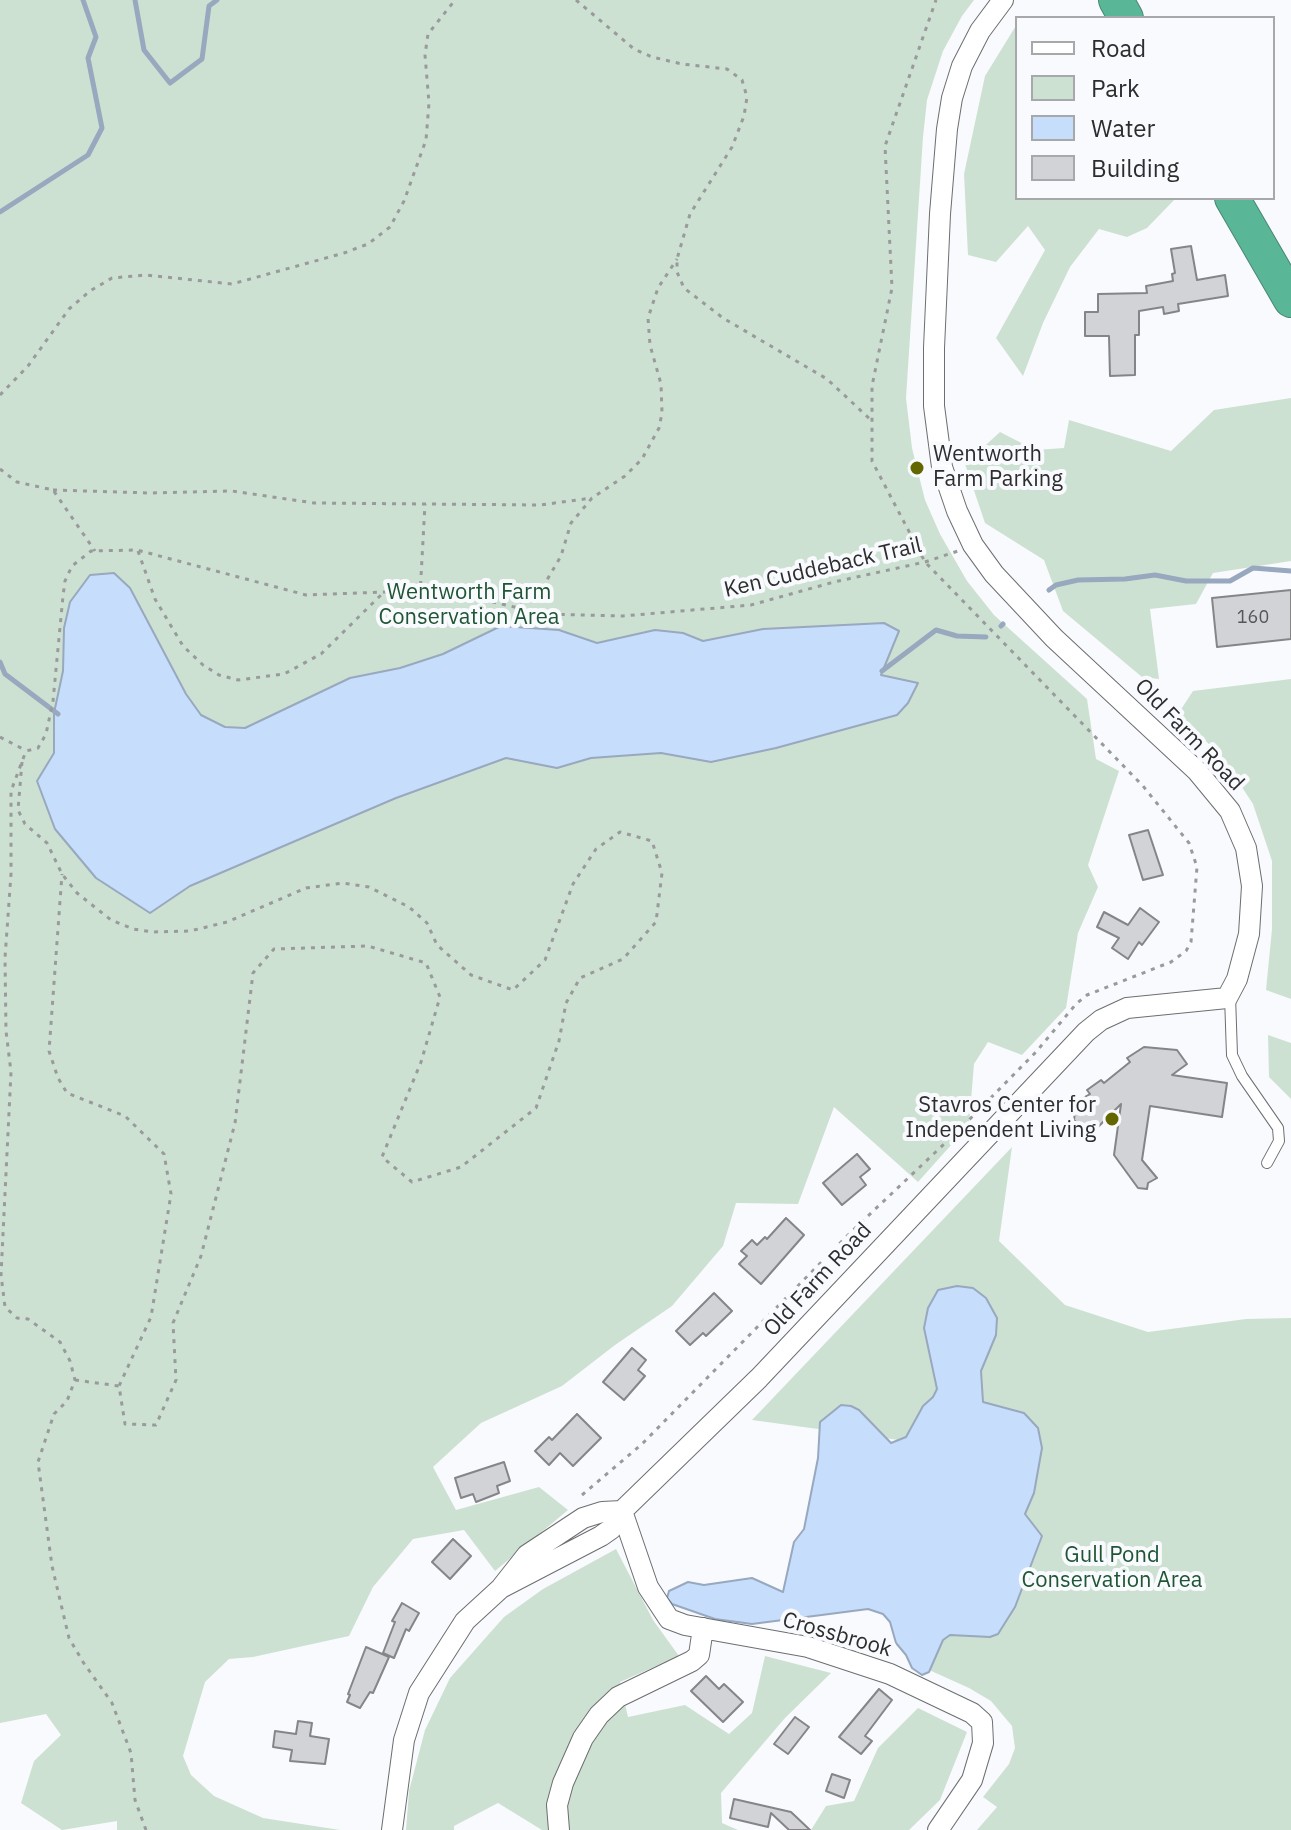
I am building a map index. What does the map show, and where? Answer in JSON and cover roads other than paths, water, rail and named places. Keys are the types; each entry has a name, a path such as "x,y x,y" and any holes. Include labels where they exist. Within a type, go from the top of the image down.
{"highway":[{"path":"1233,200 1291,300"}],"street":[{"name":"Old Farm Road","path":"392,1830 404,1740 419,1693 465,1621 501,1588 611,1529 622,1511 759,1378 1086,1032 1101,1020 1127,1008 1230,996 1237,979 1249,934 1252,886 1246,848 1230,811 1197,771 1021,605 994,574 973,545 942,467 936,428 934,348 947,129 954,88 970,49 1003,0"},
{"name":"Crossbrook","path":"622,1511 648,1587 669,1619 685,1625 808,1647 890,1674 972,1713 982,1722 984,1733 972,1780 938,1830"},
{"path":"559,1830 557,1805 563,1783 583,1738 599,1715 618,1697 692,1661 699,1655 703,1628"}],"lane":[{"path":"1230,996 1232,1055 1242,1076 1278,1128 1279,1141 1267,1163"}],"water":[{"path":"114,573 130,588 186,694 201,715 225,727 245,728 350,678 400,668 443,654 501,626 559,630 597,643 655,630 683,633 703,641 763,629 884,623 899,631 881,675 918,683 908,703 897,715 711,762 661,753 591,758 557,768 506,758 396,798 190,886 150,913 96,878 55,829 37,781 54,753 54,713 63,671 64,628 70,602 90,575"},
{"path":"957,1286 973,1288 986,1298 997,1318 996,1335 981,1371 983,1402 1024,1413 1038,1428 1042,1448 1034,1493 1025,1514 1042,1536 1015,1607 998,1634 990,1637 950,1635 943,1640 929,1672 922,1675 912,1668 896,1643 890,1622 883,1614 868,1609 752,1624 715,1619 672,1604 667,1598 669,1591 688,1582 704,1585 752,1578 783,1592 794,1542 804,1529 818,1458 820,1422 841,1405 851,1406 859,1410 891,1443 906,1437 923,1406 937,1389 924,1328 928,1308 938,1290"}],"waterway":[{"path":"0,212 88,155 102,128 88,58 96,37 83,0"},
{"path":"135,0 144,50 170,83 202,59 209,6 217,0"},
{"path":"1049,590 1056,585 1078,580 1155,575 1186,581 1230,581 1253,568 1291,571"},
{"path":"882,671 936,630 957,636 986,637"},
{"path":"0,662 5,674 58,714"}],"place":[{"name":"Wentworth Farm Parking","path":"917,468"},
{"name":"Stavros Center for Independent Living","path":"1112,1119"}],"park label":[{"name":"Wentworth Farm Conservation Area","path":"469,606"},
{"name":"Gull Pond Conservation Area","path":"1112,1568"}]}
